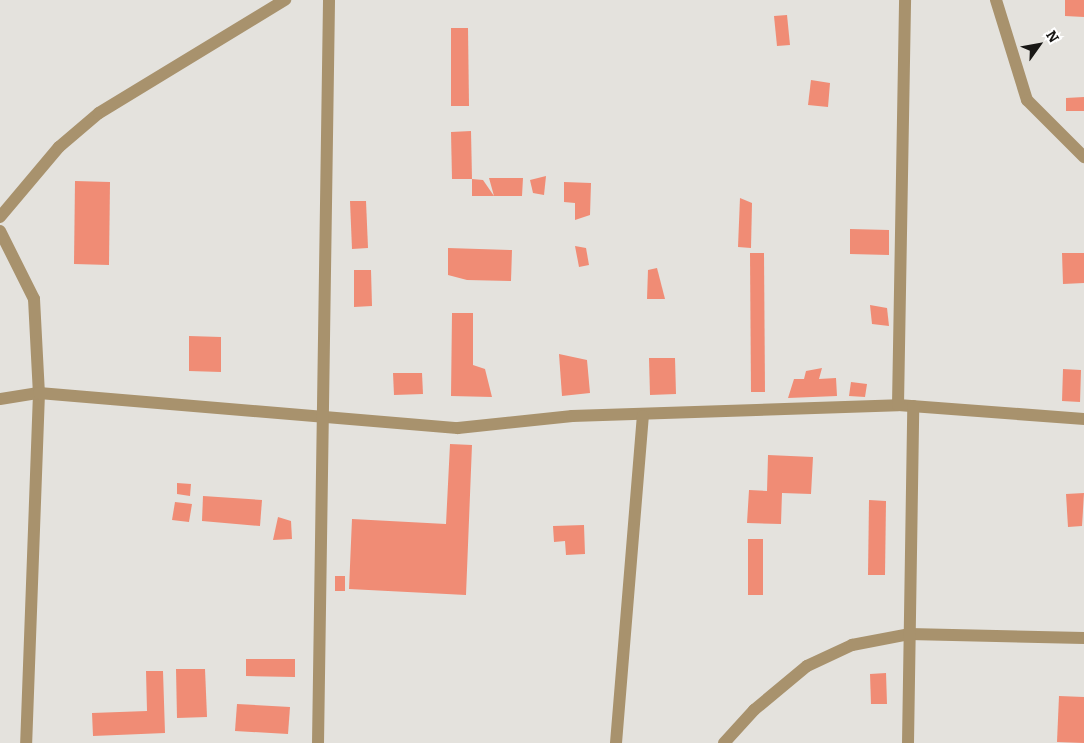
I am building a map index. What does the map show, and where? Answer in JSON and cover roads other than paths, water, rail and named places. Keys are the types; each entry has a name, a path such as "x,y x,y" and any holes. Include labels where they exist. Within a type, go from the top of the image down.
{"street":[{"path":"0,217 59,147 99,113 285,0"},
{"path":"318,743 330,0"},
{"path":"898,406 905,0"},
{"path":"996,0 1027,100 1084,158"},
{"path":"0,231 34,300 39,393 26,743"},
{"path":"0,399 39,393 323,414 458,428 490,428 532,418 643,416 898,406 1084,419"},
{"path":"908,743 913,406"},
{"path":"616,743 643,416"},
{"path":"724,743 754,710 807,666 852,645 909,634 1084,638"}]}
